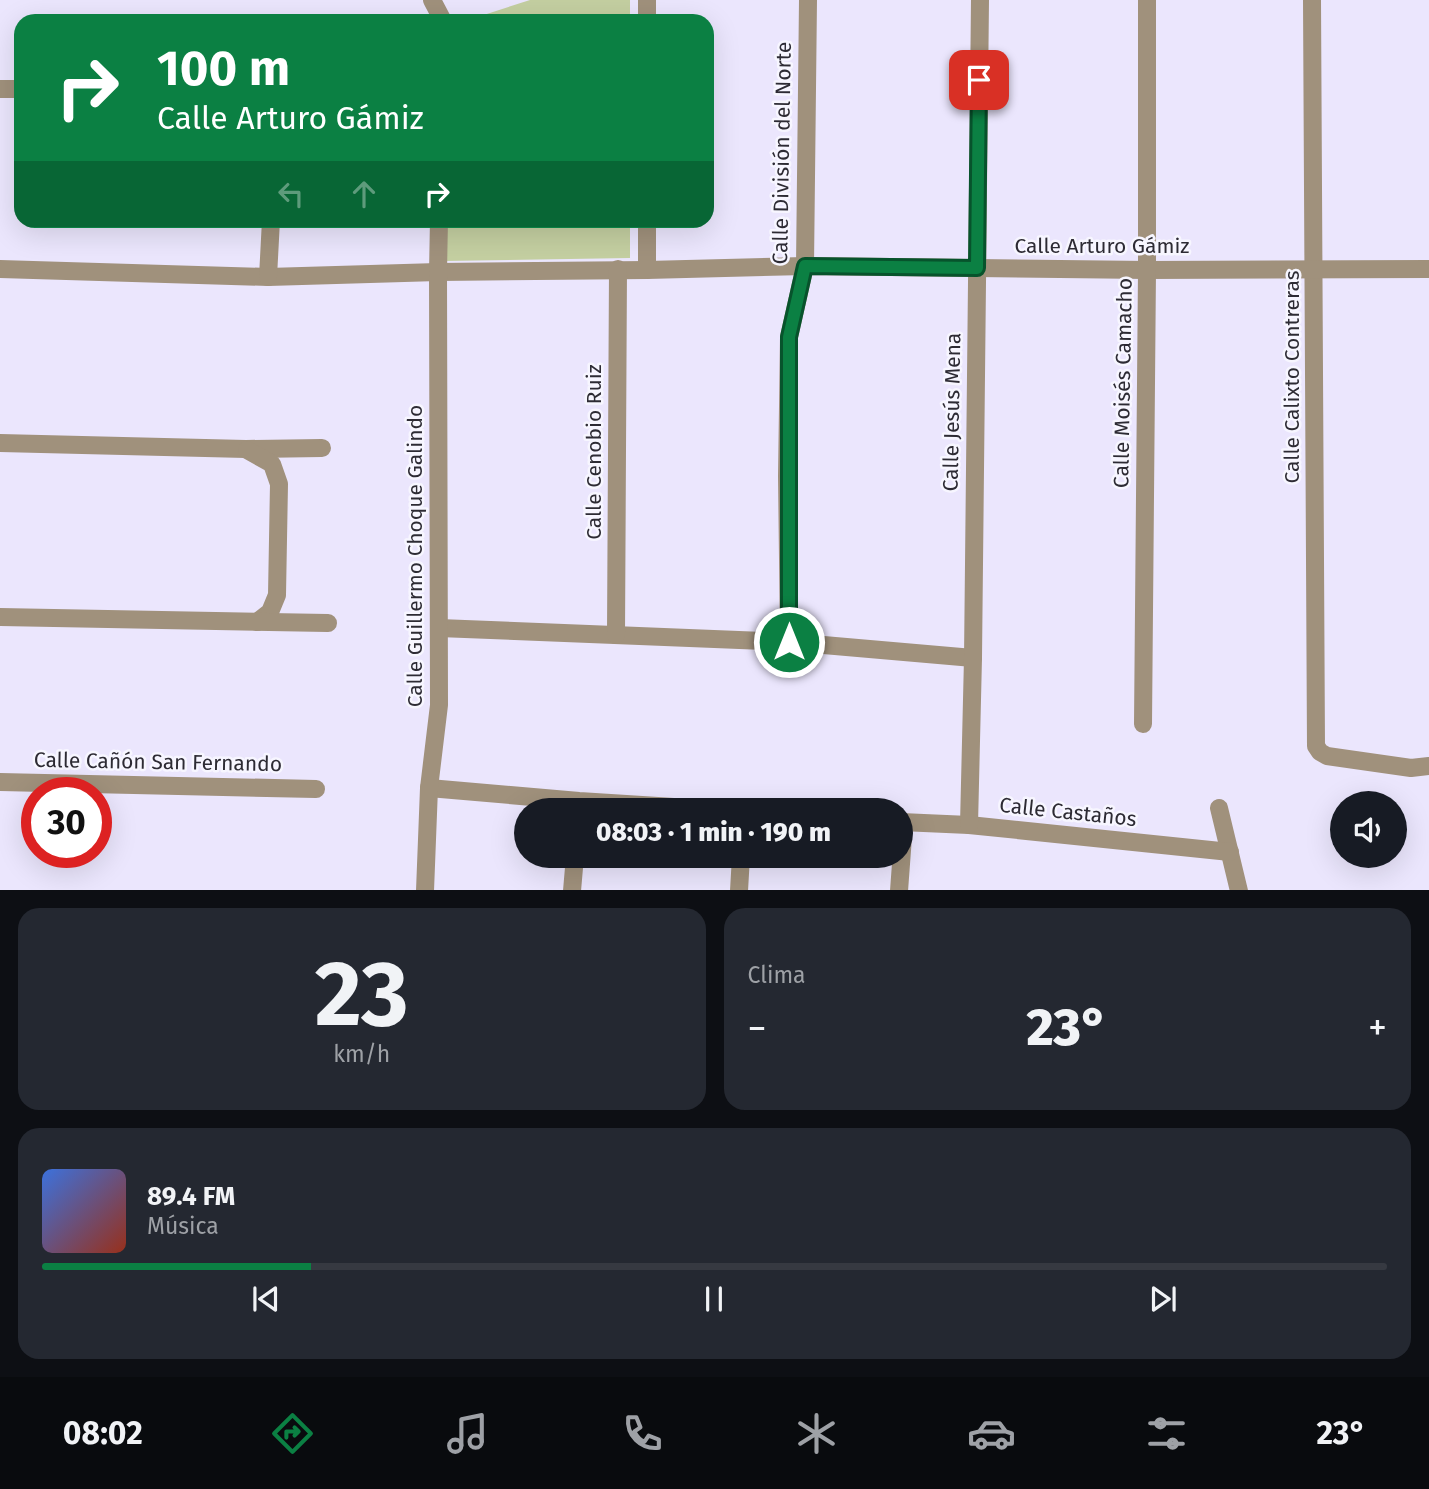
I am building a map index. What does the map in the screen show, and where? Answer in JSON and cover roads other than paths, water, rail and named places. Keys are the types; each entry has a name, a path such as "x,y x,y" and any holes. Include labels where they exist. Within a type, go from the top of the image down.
{"street":[{"name":"Calle División del Norte","path":"789,642 789,337 805,266 808,0"},
{"name":"Calle Jesús Mena","path":"970,825 979,0"},
{"name":"Calle Moisés Camacho","path":"1143,724 1147,0"},
{"name":"Calle Calixto Contreras","path":"1312,0 1316,746 1327,756 1411,768 1429,766"},
{"path":"268,276 271,228"},
{"name":"Calle Guillermo Choque Galindo","path":"425,890 429,788 439,705 439,228"},
{"path":"647,228 647,270"},
{"name":"Calle Arturo Gámiz","path":"0,269 268,276 805,266 1147,270 1429,268"},
{"name":"Calle Cenobio Ruiz","path":"616,635 618,269"},
{"path":"0,443 246,449 322,448"},
{"path":"246,449 272,464 279,484 277,595 270,612 257,622"},
{"path":"0,617 328,623"},
{"path":"439,628 789,642 973,657"},
{"name":"Calle Cañón San Fernando","path":"0,782 316,789"},
{"path":"429,788 517,798"},
{"path":"1219,808 1239,890"},
{"name":"Calle Castaños","path":"913,822 970,825 1230,852"},
{"path":"572,890 574,868"},
{"path":"739,890 740,868"},
{"path":"899,890 900,868"}]}
